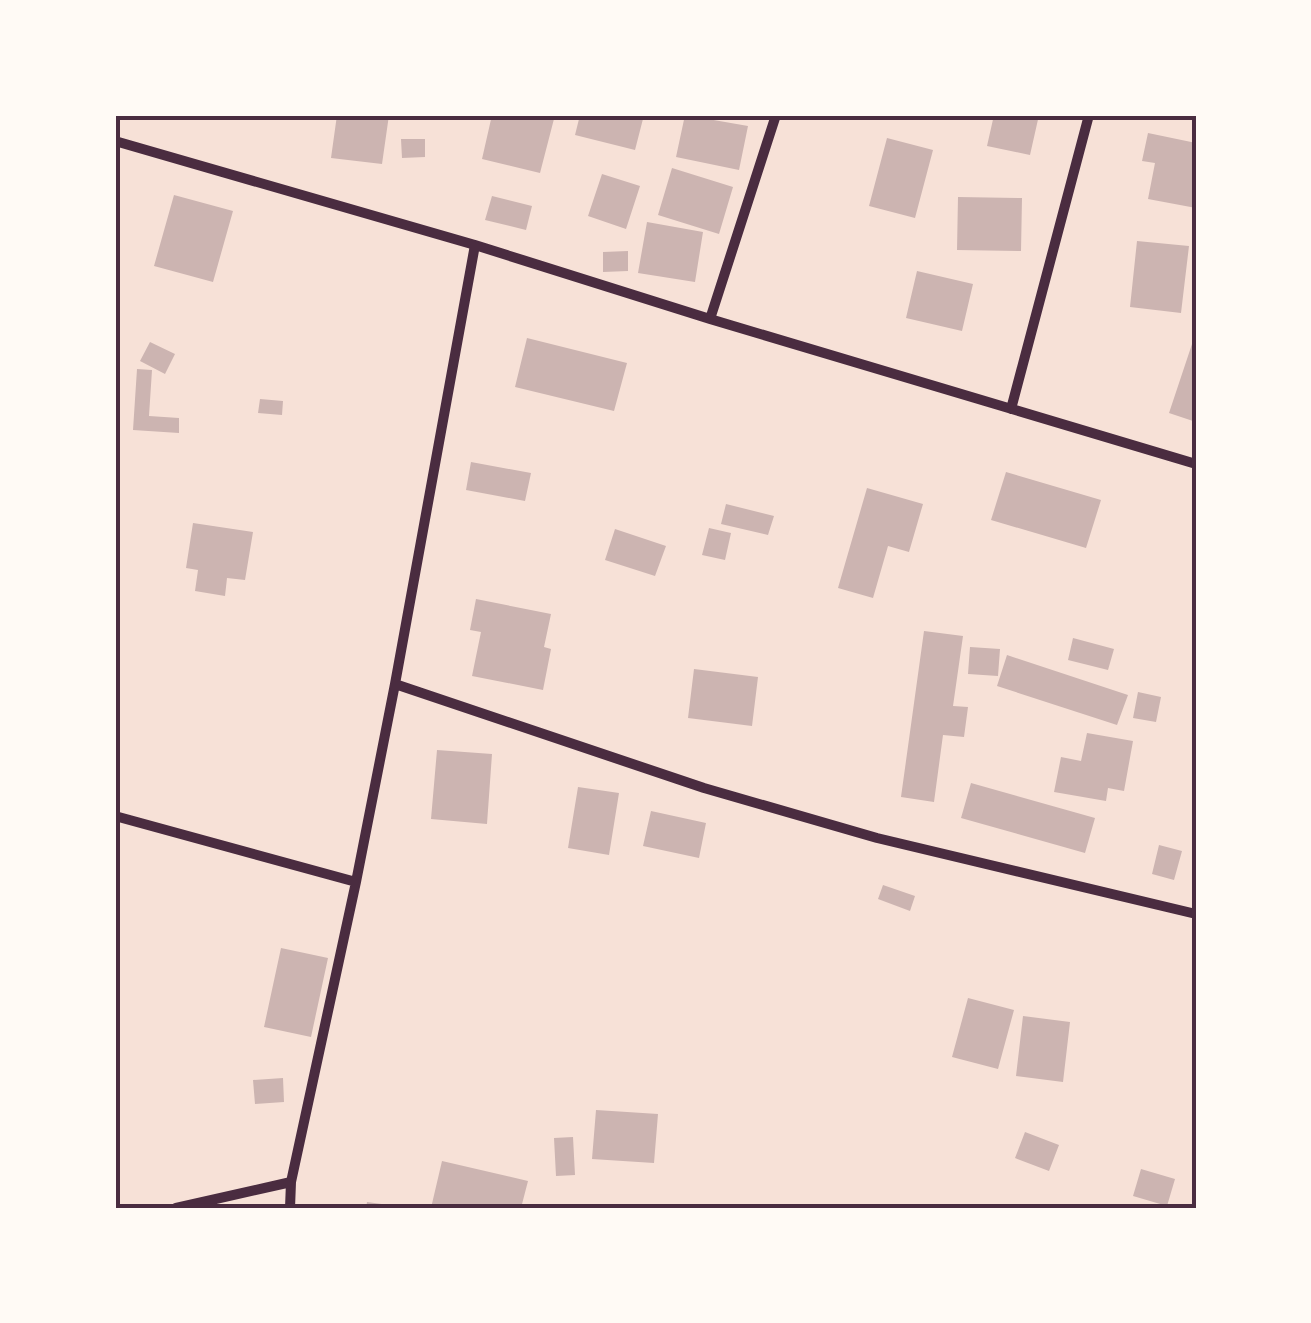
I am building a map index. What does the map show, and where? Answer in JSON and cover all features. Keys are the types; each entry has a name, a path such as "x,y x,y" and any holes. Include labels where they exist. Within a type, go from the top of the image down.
{"street":[{"path":"710,319 776,115"},
{"path":"1011,408 1089,115"},
{"path":"115,141 474,245 1196,464"},
{"path":"290,1208 292,1182 395,684 474,245"},
{"path":"395,684 704,788 839,827 1196,914"},
{"path":"115,816 356,882"},
{"path":"176,1208 292,1182"}],"building":[{"path":"337,115 389,115 382,164 331,158"},
{"path":"492,115 555,115 540,173 482,159"},
{"path":"580,115 644,115 635,150 575,135"},
{"path":"685,115 748,126 739,170 676,157"},
{"path":"994,115 1039,115 1030,155 987,146"},
{"path":"1148,133 1196,143 1196,208 1148,199 1155,163 1142,161"},
{"path":"887,138 933,150 915,218 869,206"},
{"path":"401,139 425,139 425,157 402,158"},
{"path":"672,168 733,187 719,234 658,215"},
{"path":"602,174 640,186 626,229 588,216"},
{"path":"174,195 233,211 213,282 154,266"},
{"path":"492,196 532,206 526,230 485,220"},
{"path":"958,197 1022,198 1021,251 957,250"},
{"path":"647,222 703,232 695,282 638,273"},
{"path":"1137,241 1189,246 1181,313 1130,307"},
{"path":"628,251 628,271 603,272 603,252"},
{"path":"917,271 973,284 962,331 906,318"},
{"path":"527,338 627,363 614,411 515,387"},
{"path":"150,342 175,354 165,374 140,361"},
{"path":"1192,344 1196,345 1196,422 1169,413"},
{"path":"137,369 152,370 149,416 179,418 179,433 133,430"},
{"path":"260,399 283,401 282,415 258,413"},
{"path":"471,462 531,473 525,501 466,490"},
{"path":"1006,472 1101,500 1086,548 991,520"},
{"path":"867,488 923,504 909,552 888,546 873,598 838,588"},
{"path":"726,504 774,516 768,535 721,524"},
{"path":"193,523 253,532 245,580 227,578 225,596 195,591 198,570 186,568"},
{"path":"709,528 731,533 725,560 702,555"},
{"path":"615,529 666,546 655,576 605,560"},
{"path":"476,599 551,614 544,647 551,649 543,690 472,676 481,632 470,630"},
{"path":"924,631 963,636 953,706 968,707 964,737 943,735 934,802 901,797"},
{"path":"1073,638 1114,649 1108,670 1068,660"},
{"path":"970,647 1000,649 998,676 968,674"},
{"path":"1007,655 1128,695 1117,725 997,686"},
{"path":"694,669 758,677 752,726 688,718"},
{"path":"1138,692 1161,697 1156,722 1133,718"},
{"path":"1087,733 1133,741 1124,791 1108,788 1106,801 1054,792 1061,757 1081,761"},
{"path":"437,750 492,754 487,824 431,819"},
{"path":"971,783 1095,818 1085,853 961,818"},
{"path":"578,787 619,793 609,855 568,848"},
{"path":"651,811 706,823 699,858 643,846"},
{"path":"1159,845 1182,851 1174,880 1152,874"},
{"path":"883,885 915,896 910,911 878,899"},
{"path":"281,948 328,958 311,1037 264,1027"},
{"path":"968,998 1014,1010 998,1069 952,1057"},
{"path":"1023,1016 1070,1022 1063,1082 1016,1076"},
{"path":"283,1078 284,1102 255,1104 253,1080"},
{"path":"596,1110 658,1114 654,1163 592,1159"},
{"path":"1025,1132 1059,1145 1049,1171 1015,1158"},
{"path":"573,1137 575,1175 556,1176 554,1138"},
{"path":"442,1161 528,1181 521,1208 431,1208"},
{"path":"1141,1169 1175,1179 1167,1206 1133,1196"},
{"path":"367,1202 396,1206 396,1208 366,1208"}]}
